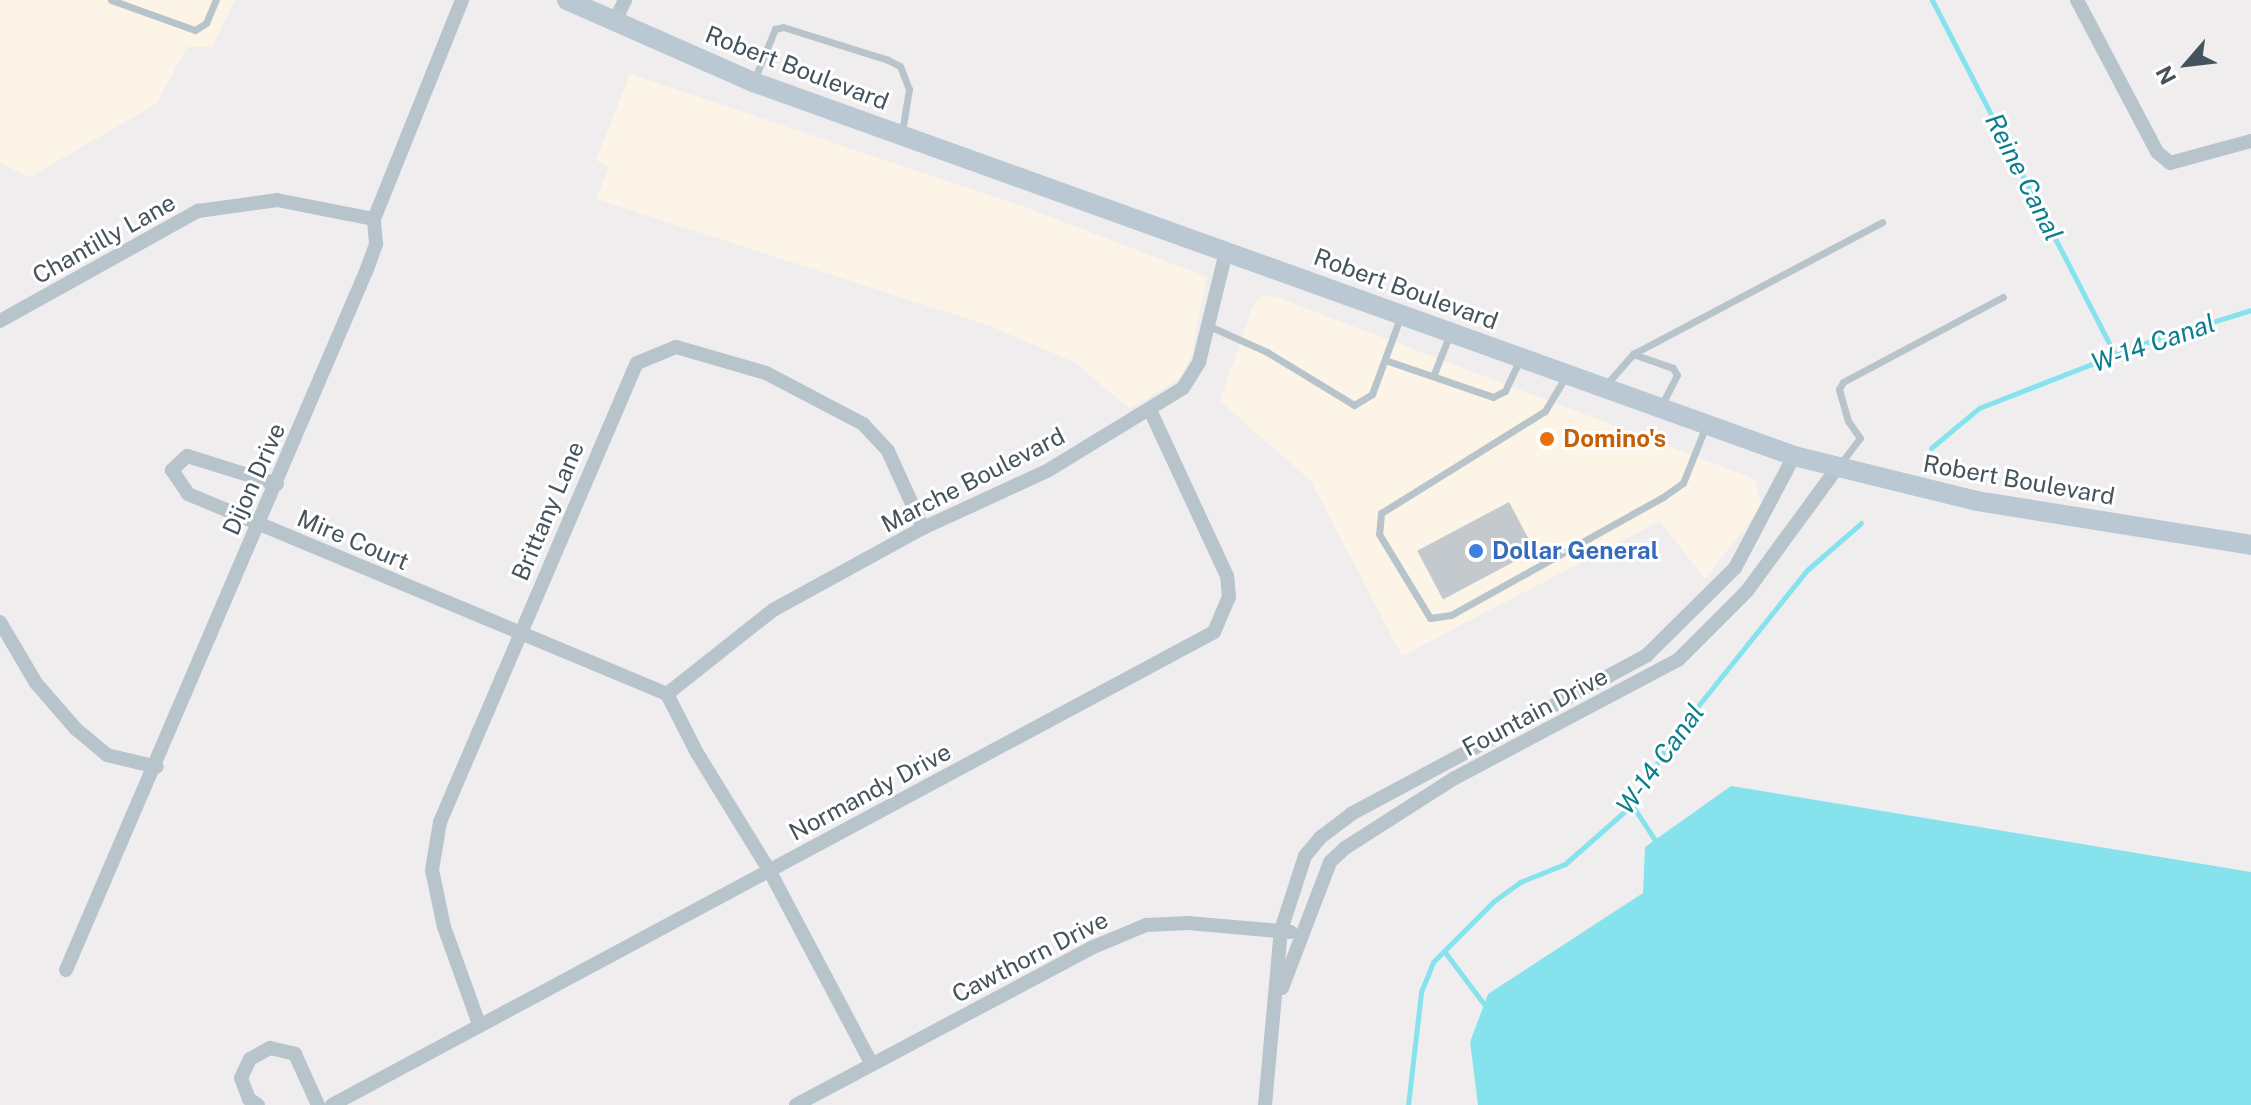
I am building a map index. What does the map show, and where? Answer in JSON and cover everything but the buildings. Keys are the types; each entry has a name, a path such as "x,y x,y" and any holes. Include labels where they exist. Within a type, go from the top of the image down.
{"main road":[{"name":"Robert Boulevard","path":"567,0 753,82 1794,456 1977,501 2251,545"}],"street":[{"name":"Dijon Drive","path":"66,970 157,767 376,244 374,219 462,0"},
{"path":"614,22 625,0"},
{"path":"2077,0 2157,152 2170,163 2251,141"},
{"name":"Chantilly Lane","path":"0,321 198,211 277,200 374,219"},
{"name":"Marche Boulevard","path":"667,694 773,610 923,528 1047,471 1183,388 1199,362 1226,252"},
{"name":"Brittany Lane","path":"479,1024 444,927 432,870 440,822 626,382 637,363 653,352 676,347 766,373 863,424 888,451 923,528"},
{"name":"Normandy Drive","path":"332,1105 1214,632 1229,597 1227,576 1150,410"},
{"name":"Mire Court","path":"277,484 187,456 176,462 174,480 188,494 518,636 667,694"},
{"name":"Fountain Drive","path":"1265,1105 1278,1000 1281,930 1305,856 1321,837 1421,776 1647,655 1730,574 1794,456"},
{"name":"Fountain Drive","path":"1278,1000 1330,862 1365,831 1430,793 1678,660 1747,591 1837,468"},
{"path":"1730,574 1747,591"},
{"path":"0,622 36,683 76,729 107,755 157,767"},
{"path":"667,694 697,753 769,870 871,1063"},
{"path":"1421,776 1430,793"},
{"name":"Cawthorn Drive","path":"796,1105 1091,948 1146,925 1188,923 1303,934"},
{"path":"258,1105 249,1099 241,1078 250,1059 270,1048 295,1054 318,1105"}],"lane":[{"path":"111,0 195,30 206,23 216,0"},
{"path":"753,82 775,29 783,27 888,60 900,66 909,89 901,135"},
{"path":"1604,388 1633,354 1882,222"},
{"path":"1837,468 1860,438 1848,421 1839,389 1843,382 2003,297"},
{"path":"1207,325 1267,352 1354,405 1372,394 1401,315"},
{"path":"1434,374 1451,333"},
{"path":"1633,354 1673,368 1677,375 1660,408"},
{"path":"1385,360 1434,374 1493,397 1505,391 1520,358"},
{"path":"1567,375 1545,411 1381,513 1379,534 1430,618 1451,615 1683,483 1706,425"}],"shaded area":[{"path":"0,0 235,0 212,47 187,47 156,104 30,177 0,163"},
{"path":"630,74 1030,209 1207,277 1191,357 1178,380 1129,408 1074,362 990,326 596,199 609,168 596,160"},
{"path":"1262,296 1276,297 1742,474 1756,481 1761,507 1705,579 1660,521 1402,656 1311,481 1220,401 1252,308"}],"water":[{"path":"1731,786 2251,872 2251,1105 1478,1105 1470,1042 1488,994 1643,893 1645,847"}],"waterway":[{"name":"Reine Canal","path":"1932,0 2115,355"},
{"name":"W-14 Canal","path":"1931,448 1979,408 2148,342 2251,310"},
{"name":"W-14 Canal","path":"1408,1105 1421,992 1433,962 1494,901 1520,882 1565,864 1632,805 1670,741 1806,571 1861,523"},
{"path":"1632,805 1655,840"},
{"path":"1444,951 1484,1004"}],"place":[{"name":"Domino's","path":"1547,439"},
{"name":"Dollar General","path":"1476,551"}]}
